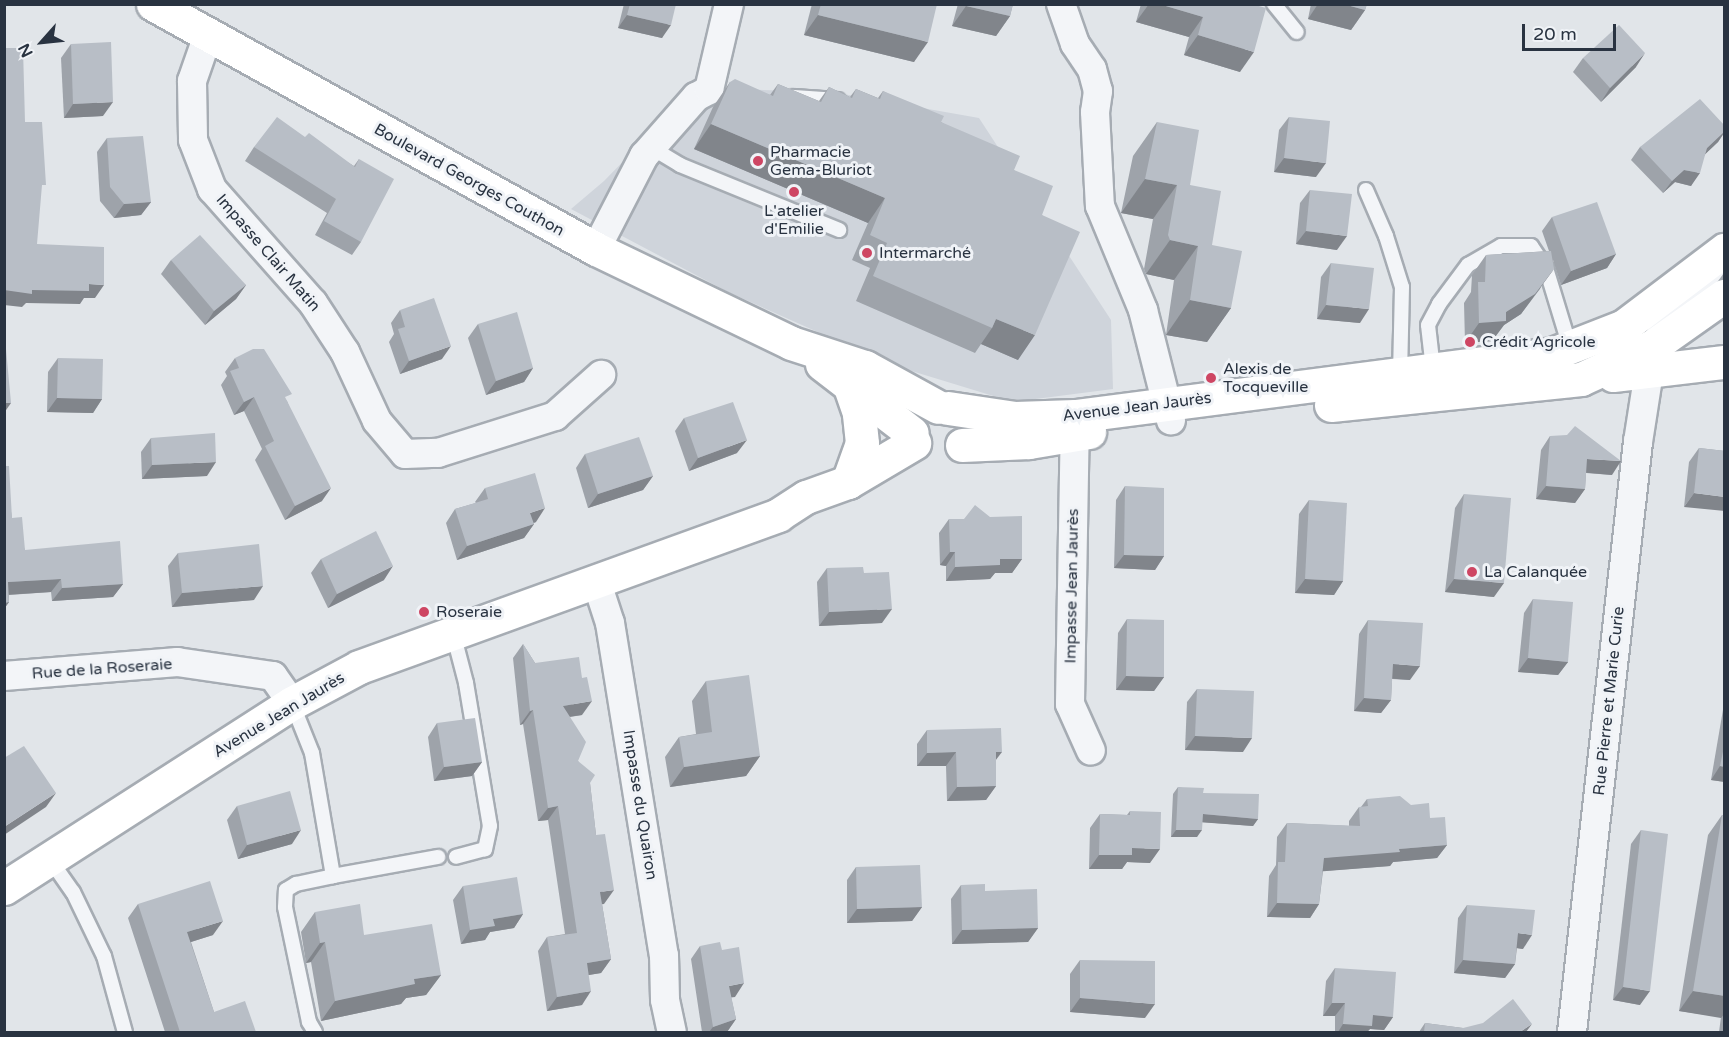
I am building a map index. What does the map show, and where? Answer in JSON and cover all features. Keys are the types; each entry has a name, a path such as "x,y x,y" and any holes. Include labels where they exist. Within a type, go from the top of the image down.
{"main road":[{"name":"Boulevard Georges Couthon","path":"153,4 596,249 791,343 865,367 943,407"},
{"name":"Avenue Jean Jaurès","path":"1401,385 1432,369 1551,354 1624,326 1721,253"},
{"path":"1651,359 1725,296"},
{"name":"Boulevard Georges Couthon","path":"791,343 848,381 918,444"},
{"name":"Avenue Jean Jaurès","path":"962,445 1306,388 1581,379 1651,359 1725,362"},
{"path":"848,381 860,413 862,443 848,482"},
{"name":"Avenue Jean Jaurès","path":"943,407 1074,426"},
{"path":"943,407 964,424 962,445 947,459 918,444 916,420 925,410 943,407"},
{"name":"Avenue Jean Jaurès","path":"4,888 51,861 292,703 359,667 452,631 778,515 807,497 848,482 918,444"},
{"name":"Avenue Jean Jaurès","path":"778,515 813,511 857,498 896,480 918,444"}],"street":[{"path":"596,249 636,168 696,97 714,91 729,4"},
{"path":"1061,4 1075,44 1095,80 1100,206 1143,310 1169,412"},
{"name":"Impasse Clair Matin","path":"208,35 192,81 193,140 212,189 313,303 345,352 377,421 405,454 438,453 555,416 601,375"},
{"path":"1624,326 1651,359 1721,253"},
{"name":"Rue Pierre et Marie Curie","path":"1572,1032 1638,442 1651,359"},
{"name":"Impasse Jean Jaurès","path":"1074,426 1070,704 1091,751"},
{"name":"Impasse du Quairon","path":"596,580 610,623 664,955 664,1000 672,1032"},
{"name":"Rue de la Roseraie","path":"4,676 177,662 273,676 292,703"}],"lane":[{"path":"1274,4 1297,32"},
{"path":"778,96 848,101"},
{"path":"652,148 680,165 839,230"},
{"path":"1366,190 1386,236 1402,287 1401,385"},
{"path":"1432,369 1428,325 1439,304 1468,265 1501,246 1531,246 1546,268 1570,347"},
{"path":"452,631 466,683 490,826 485,849 456,857"},
{"path":"292,703 312,753 333,876"},
{"path":"315,1032 304,999 285,907 286,890 296,884 438,857"},
{"path":"51,861 73,892 104,956 125,1032"}],"shaded area":[{"path":"695,88 832,92 979,118 1111,320 1113,389 1013,402 892,365 728,292 571,209 604,181"}],"building":[{"path":"630,4 676,4 671,25 627,15"},
{"path":"821,4 937,4 928,42 818,15"},
{"path":"967,4 1013,4 1010,16 966,6"},
{"path":"1159,4 1252,4 1266,8 1254,52 1198,35 1203,17"},
{"path":"1343,4 1367,4 1365,10"},
{"path":"1619,25 1645,53 1610,88 1583,58"},
{"path":"111,42 113,102 73,104 71,44"},
{"path":"4,48 23,48 25,122 42,122 46,185 42,185 37,244 104,247 104,285 89,284 89,291 32,290 32,294 4,290"},
{"path":"735,79 773,96 778,84 821,102 829,87 852,98 856,89 880,99 883,91 944,116 941,122 1020,156 1014,170 1053,186 1042,215 1080,232 1035,335 996,319 992,328 873,276 887,243 870,235 885,198 711,124 730,82"},
{"path":"1700,99 1725,126 1725,131 1707,148 1700,173 1684,170 1672,181 1640,147"},
{"path":"277,117 305,137 309,133 355,167 359,159 394,179 361,242 324,221 336,199 254,147"},
{"path":"1289,117 1330,121 1326,163 1284,158"},
{"path":"1157,122 1199,130 1190,185 1221,191 1212,245 1242,251 1231,308 1190,300 1198,246 1170,240 1168,235 1177,185 1145,179"},
{"path":"143,136 151,202 124,204 110,187 107,138"},
{"path":"1310,190 1352,194 1347,236 1306,231"},
{"path":"1597,202 1616,254 1571,271 1552,217"},
{"path":"200,235 246,285 214,311 171,260"},
{"path":"1551,251 1554,269 1535,294 1506,312 1506,321 1479,323 1478,282 1485,282 1486,255"},
{"path":"1331,263 1374,268 1369,309 1326,305"},
{"path":"434,298 451,346 409,361 398,329 405,327 400,310"},
{"path":"517,312 533,368 496,381 478,324"},
{"path":"4,349 6,349 11,403 4,403"},
{"path":"253,349 264,349 292,394 285,397 331,488 295,506 265,446 274,441 254,397 244,402 230,371 239,368 235,358"},
{"path":"58,358 103,359 102,399 57,398"},
{"path":"733,402 747,440 698,458 684,418"},
{"path":"1575,426 1621,461 1587,459 1585,489 1546,486 1550,436 1567,435"},
{"path":"215,433 216,462 152,465 151,438"},
{"path":"639,437 653,476 598,494 585,454"},
{"path":"1699,448 1725,451 1725,497 1694,493"},
{"path":"4,466 9,466 12,518 22,517 25,550 120,541 123,584 62,588 61,579 8,582 9,602 4,603"},
{"path":"535,473 545,508 530,513 534,524 467,546 455,509 488,499 485,488"},
{"path":"1125,486 1164,488 1164,556 1124,555"},
{"name":"La Calanquée","path":"1464,494 1511,498 1504,583 1454,579"},
{"path":"1309,500 1347,503 1343,581 1305,579"},
{"path":"975,505 990,517 1022,516 1022,559 1000,559 1000,565 955,567 955,552 950,552 949,519 964,519"},
{"path":"376,531 393,566 337,594 321,559"},
{"path":"259,544 263,586 182,593 178,553"},
{"path":"863,567 864,573 889,572 892,609 829,612 827,568"},
{"path":"1533,599 1573,602 1568,662 1528,658"},
{"path":"1127,619 1164,620 1164,677 1126,676"},
{"path":"1368,620 1423,623 1420,666 1393,664 1391,700 1364,698"},
{"path":"523,644 535,663 579,657 582,678 587,677 592,701 563,706 586,742 578,761 595,775 590,783 596,835 605,834 614,890 600,892 611,959 587,963 591,991 557,997 547,937 577,933 558,806 548,808 533,710 530,711"},
{"path":"749,675 760,756 684,767 679,737 712,732 706,681"},
{"path":"1197,689 1254,691 1252,738 1195,736"},
{"path":"475,718 482,762 444,767 437,723"},
{"path":"1001,728 1002,752 996,752 996,786 957,787 956,752 927,753 927,730"},
{"path":"1725,742 1725,767 1720,766"},
{"path":"24,746 56,793 4,827 4,758"},
{"path":"1178,787 1204,788 1203,793 1259,794 1258,819 1203,814 1202,830 1176,830"},
{"path":"290,791 301,830 247,845 237,806"},
{"path":"1400,796 1411,805 1429,803 1430,818 1445,817 1447,845 1399,849 1400,852 1324,858 1319,904 1277,903 1278,862 1285,862 1287,823 1360,826 1359,807 1368,806 1367,799"},
{"path":"1130,811 1161,812 1160,849 1132,848 1132,855 1099,855 1100,814 1130,815"},
{"path":"1722,815 1725,816 1725,996 1693,991"},
{"path":"1641,830 1668,834 1650,991 1623,987"},
{"path":"920,865 922,907 857,909 856,867"},
{"path":"517,877 523,914 493,919 495,926 470,930 463,886"},
{"path":"210,881 223,921 187,932 214,1012 245,1001 256,1032 180,1032 138,904"},
{"path":"985,884 985,891 1037,889 1038,928 962,930 961,885"},
{"path":"360,904 364,935 432,924 441,975 414,979 415,984 335,1001 325,942 320,943 315,912"},
{"path":"1467,905 1535,910 1532,935 1518,933 1515,964 1463,960"},
{"path":"720,942 722,950 739,947 744,983 729,986 736,1019 713,1027 700,946"},
{"path":"1080,960 1155,961 1155,1004 1080,998"},
{"path":"1335,968 1396,972 1393,1017 1373,1015 1372,1026 1343,1024 1345,1003 1332,1003"},
{"path":"1513,999 1532,1024 1520,1032 1424,1032 1425,1023 1463,1028 1483,1023"}],"place":[{"name":"Pharmacie Gema-Bluriot","path":"758,161"},
{"name":"L'atelier d'Emilie","path":"794,192"},
{"name":"Intermarché","path":"867,253"},
{"name":"Crédit Agricole","path":"1470,342"},
{"name":"Alexis de Tocqueville","path":"1211,378"},
{"name":"La Calanquée","path":"1472,572"},
{"name":"Roseraie","path":"424,612"}]}
